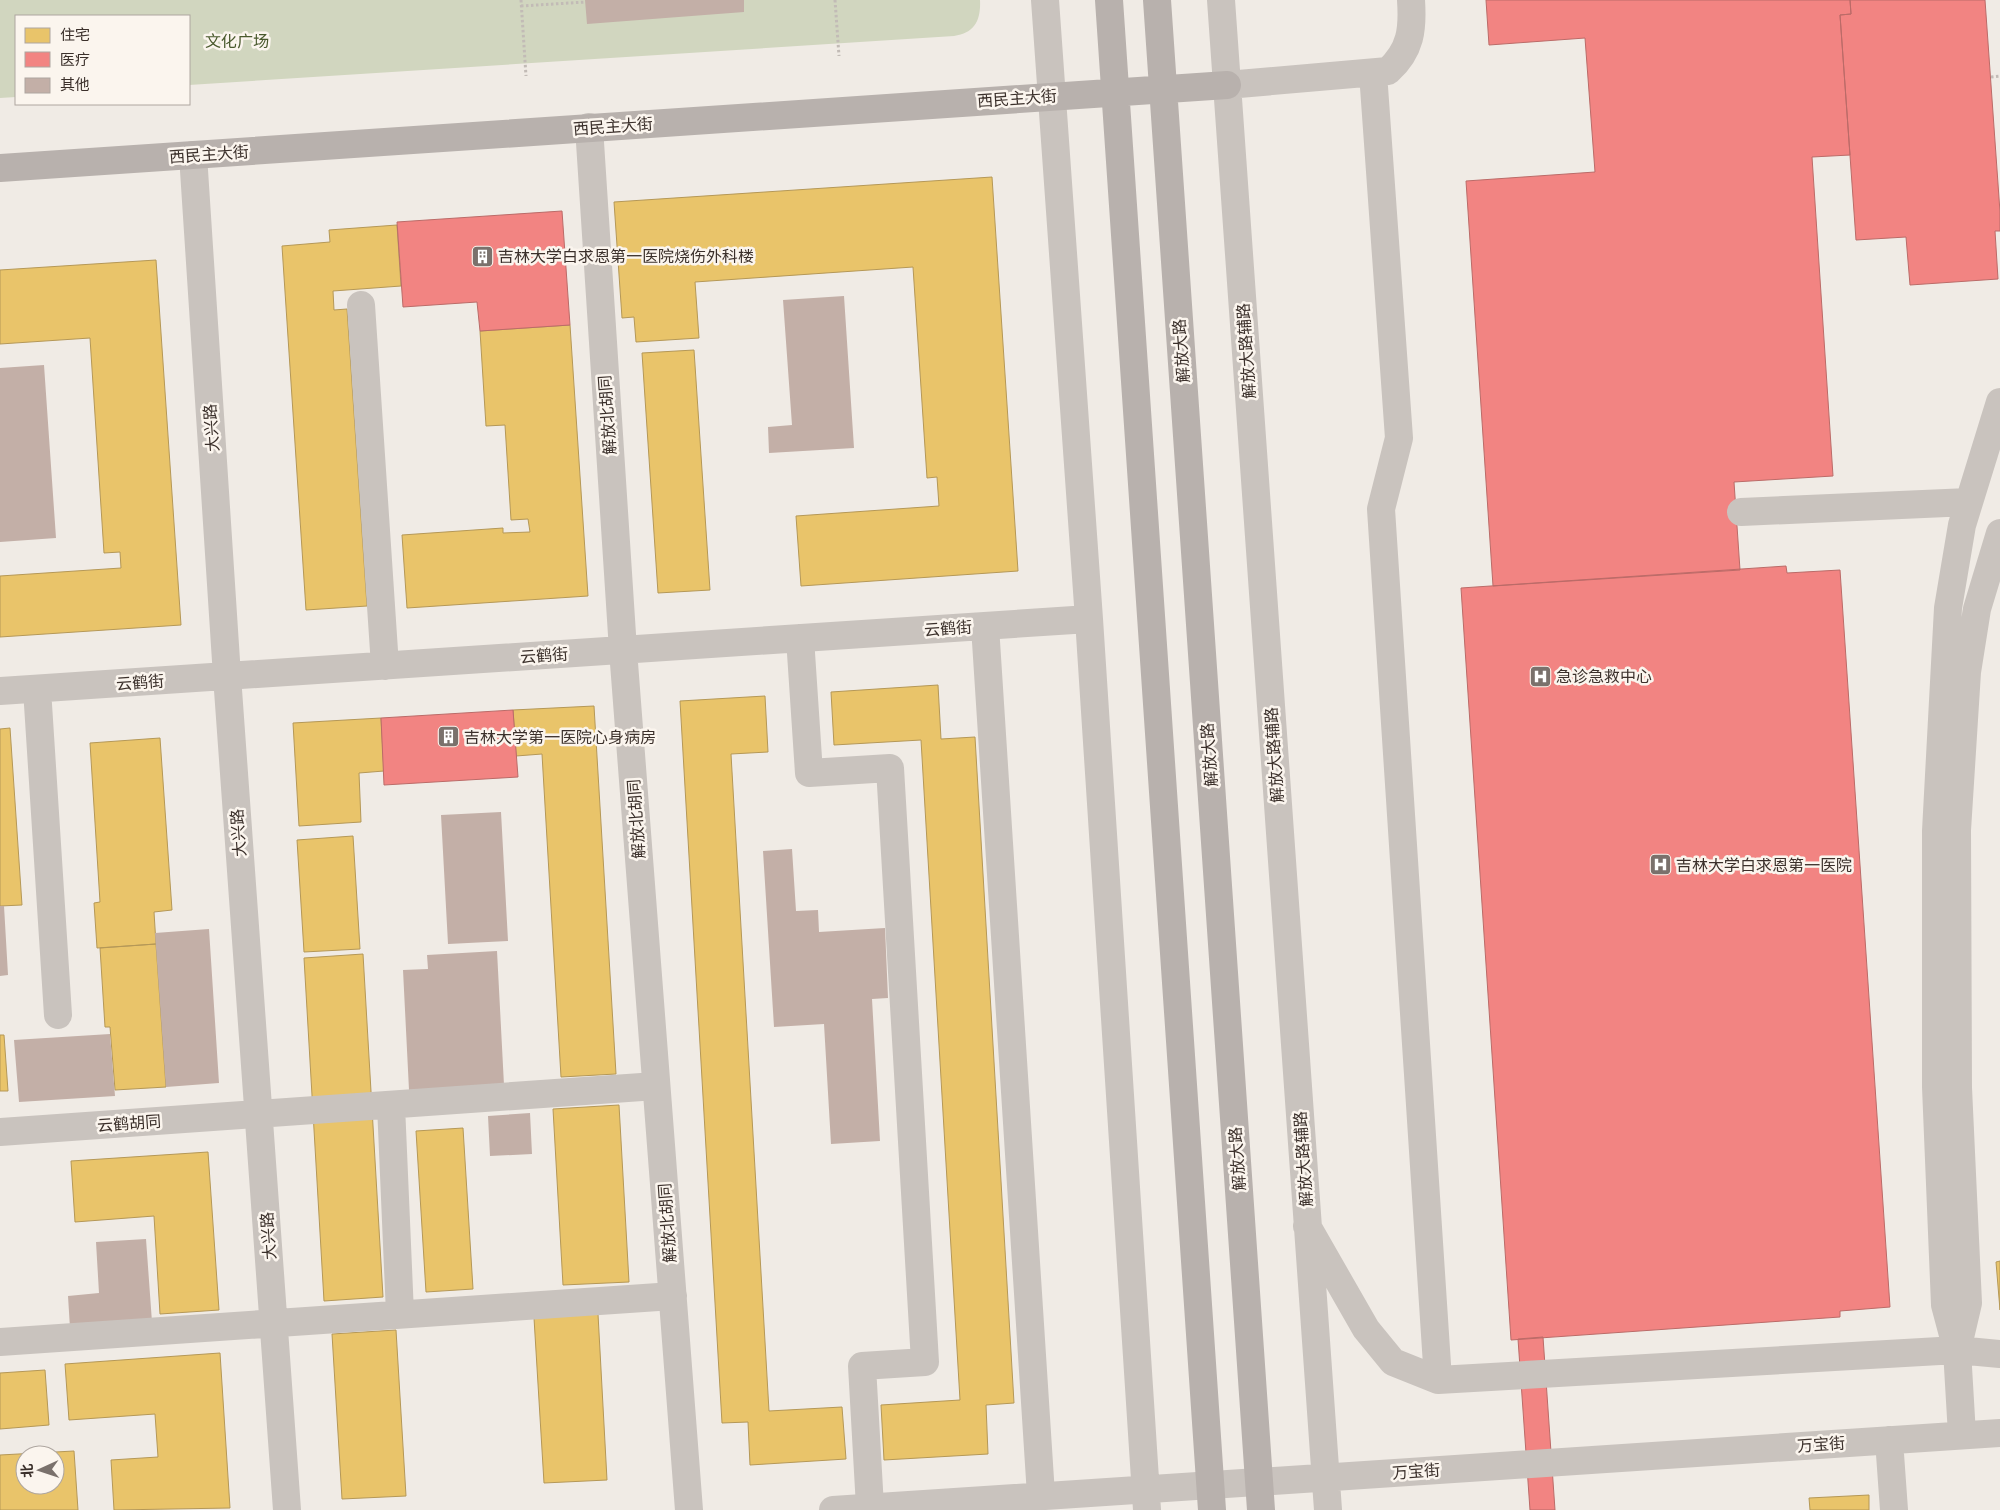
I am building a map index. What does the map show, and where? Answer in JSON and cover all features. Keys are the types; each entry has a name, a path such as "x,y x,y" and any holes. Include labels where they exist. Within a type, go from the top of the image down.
{"main road":[{"path":"1109,0 1211,1497"},
{"name":"解放大路","path":"1157,0 1261,1510"},
{"name":"西民主大街","path":"0,168 1227,85"}],"street":[{"path":"1045,0 1089,619 1147,1499"},
{"name":"解放大路辅路","path":"1221,0 1328,1510"},
{"path":"1227,85 1388,71 1401,60 1410,41 1411,0"},
{"path":"1373,73 1399,438 1382,508 1438,1380"},
{"name":"解放北胡同","path":"588,127 623,650 690,1510"},
{"name":"大兴路","path":"193,155 226,676 287,1510"},
{"path":"361,304 385,666"},
{"path":"1962,1435 1957,1350 1945,1305 1936,1087 1936,832 1948,608 1962,525 2000,402"},
{"path":"1741,512 1969,502"},
{"path":"1957,1350 1968,1303 1958,1088 1957,830 1967,672 1976,608 2000,533"},
{"name":"云鹤街","path":"0,691 1089,619"},
{"path":"985,626 1041,1495"},
{"path":"800,638 809,773 890,768 925,1362 862,1366 870,1507"},
{"path":"37,689 58,1015"},
{"name":"云鹤胡同","path":"0,1132 656,1086"},
{"path":"391,1105 400,1314"},
{"path":"1307,1226 1366,1329 1393,1362 1438,1380 1957,1350 2000,1354"},
{"path":"0,1342 673,1296"},
{"name":"万宝街","path":"833,1510 1041,1495 1147,1499 1211,1497 1259,1481 2000,1433"},
{"path":"1890,1440 1894,1510"}],"path":[{"path":"521,0 526,76"},
{"path":"835,0 839,56"},
{"path":"521,6 586,2"},
{"path":"1991,77 2000,76"}],"green space":[{"name":"文化广场","path":"0,0 980,0 978,19 972,29 954,36 190,85 190,15 15,15 15,97 0,98"}],"building: 住宅":[{"path":"992,177 1018,571 801,586 796,516 939,506 937,477 927,478 913,267 695,282 699,338 636,342 634,317 622,318 614,202"},
{"path":"397,225 401,286 333,291 334,310 347,309 367,606 306,610 282,246 330,242 329,230"},
{"path":"156,260 181,625 0,637 0,576 121,568 120,552 104,553 90,338 0,344 0,270"},
{"path":"570,325 588,596 407,608 402,535 503,528 503,533 530,532 528,519 511,520 505,425 486,426 480,331"},
{"path":"694,350 710,590 658,593 642,353"},
{"path":"938,685 941,739 975,737 1014,1403 986,1405 988,1454 884,1460 881,1405 960,1400 921,740 834,745 831,692"},
{"path":"765,696 768,752 731,754 769,1411 842,1407 846,1459 750,1465 748,1422 722,1423 680,701"},
{"path":"594,706 616,1074 561,1077 542,754 516,756 513,710"},
{"path":"381,718 384,771 359,773 361,822 299,826 293,723"},
{"path":"10,728 22,905 0,906 0,729"},
{"path":"160,738 172,910 154,912 156,944 97,948 94,903 100,902 90,743"},
{"path":"353,836 360,949 304,952 297,840"},
{"path":"156,944 166,1087 115,1090 110,1027 105,1027 100,948"},
{"path":"363,954 383,1297 324,1301 304,958"},
{"path":"0,1035 4,1035 8,1091 0,1091"},
{"path":"619,1105 629,1282 563,1285 553,1109"},
{"path":"463,1128 473,1289 426,1292 416,1131"},
{"path":"208,1152 219,1310 160,1314 154,1216 75,1222 71,1161"},
{"path":"2000,1261 2000,1310 1996,1262"},
{"path":"598,1314 607,1480 544,1483 534,1318"},
{"path":"396,1330 406,1496 342,1499 332,1334"},
{"path":"220,1353 230,1508 114,1510 111,1460 158,1457 155,1414 69,1420 65,1364"},
{"path":"45,1370 49,1425 0,1429 0,1373"},
{"path":"65,1451 74,1451 78,1510 0,1510 0,1455 15,1454 15,1495 65,1495"},
{"path":"1869,1495 1869,1510 1810,1510 1809,1498"}],"building: 医疗":[{"path":"1486,0 1850,0 1851,14 1840,15 1850,155 1812,157 1833,476 1734,482 1740,570 1493,586 1466,181 1595,172 1585,38 1489,45"},
{"path":"1850,0 1985,0 2000,212 2000,231 1995,231 1998,279 1910,285 1906,237 1856,240 1840,15 1851,14"},
{"name":"吉林大学白求恩第一医院烧伤外科楼","path":"562,211 570,325 480,331 477,302 403,307 397,222"},
{"path":"1786,566 1787,573 1840,570 1890,1307 1840,1311 1840,1317 1511,1340 1461,588"},
{"name":"吉林大学第一医院心身病房","path":"513,710 518,777 384,785 381,718"},
{"path":"1543,1337 1555,1510 1530,1510 1518,1339"}],"building: 其他":[{"path":"585,0 744,0 744,12 587,24"},
{"path":"844,296 854,448 769,453 768,427 792,425 783,300"},
{"path":"44,365 56,538 0,542 0,368"},
{"path":"501,812 508,941 448,944 441,815"},
{"path":"792,849 796,911 818,910 819,932 885,928 888,998 872,999 880,1141 831,1144 824,1024 774,1027 763,851"},
{"path":"0,906 4,906 8,975 0,976"},
{"path":"209,929 219,1083 166,1087 155,933"},
{"path":"497,951 504,1085 409,1090 403,970 428,969 427,955"},
{"path":"110,1034 115,1096 19,1102 14,1040"},
{"path":"530,1113 532,1154 490,1156 488,1116"},
{"path":"146,1239 152,1322 70,1328 68,1296 99,1293 96,1242"}],"place":[{"name":"吉林大学白求恩第一医院烧伤外科楼","path":"482,256"},
{"name":"急诊急救中心","path":"1540,676"},
{"name":"吉林大学第一医院心身病房","path":"448,737"},
{"name":"吉林大学白求恩第一医院","path":"1660,865"}]}
